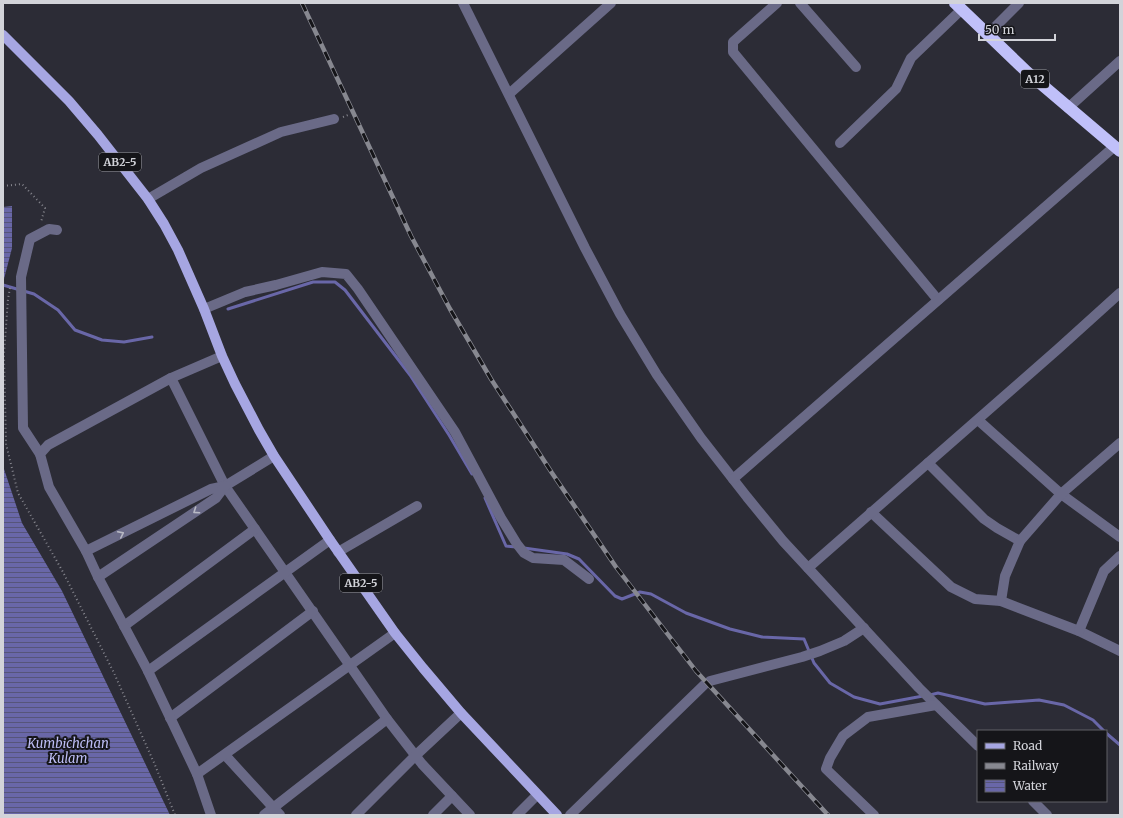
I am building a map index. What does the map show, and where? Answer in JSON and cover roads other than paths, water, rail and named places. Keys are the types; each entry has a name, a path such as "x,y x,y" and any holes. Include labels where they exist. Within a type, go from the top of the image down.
{"highway":[{"name":"A12","path":"958,6 1027,72 1117,149"}],"main road":[{"name":"AB2-5","path":"3,35 68,101 103,141 148,199 178,250 206,314 222,356 246,408 274,456 338,552 395,633 461,712 557,815"}],"street":[{"path":"463,3 585,248 620,314 657,375 701,438 783,541 919,688 977,745"},
{"path":"509,94 611,3"},
{"path":"777,3 733,42 733,52 938,300"},
{"path":"800,3 856,67"},
{"path":"988,34 1019,3"},
{"path":"840,143 896,89 911,58 958,6"},
{"path":"1068,108 1120,61"},
{"path":"148,199 201,168 281,132 334,119"},
{"path":"733,479 938,300 1117,149"},
{"path":"58,230 49,229 30,239 20,277 23,428 40,454 49,487 86,551 98,577 148,671 197,774 211,815"},
{"path":"206,314 244,292 322,272 346,274 358,289 455,432 501,518 524,553 533,558 564,560 589,579"},
{"path":"808,568 1120,294"},
{"path":"40,454 48,445 171,378 222,356"},
{"path":"171,378 225,486 387,719 415,756 470,815"},
{"path":"978,420 1061,494 1120,537"},
{"path":"1001,601 1005,576 1020,541 1061,494 1120,443"},
{"path":"86,551 211,489 225,486 274,456"},
{"path":"928,463 984,519 1020,541"},
{"path":"98,577 216,498 225,486"},
{"path":"338,552 417,506"},
{"path":"871,512 951,586 974,599 1001,601 1079,631 1120,651"},
{"path":"124,626 255,529"},
{"path":"148,671 330,540"},
{"path":"1079,631 1104,571 1120,556"},
{"path":"170,718 313,611"},
{"path":"570,815 707,683 802,657 844,641 864,628"},
{"path":"197,774 351,666 395,633"},
{"path":"874,815 826,769 830,758 843,736 868,717 933,702"},
{"path":"356,815 461,712"},
{"path":"264,815 387,719"},
{"path":"225,755 280,815"},
{"path":"517,815 537,795"},
{"path":"433,815 452,796"},
{"path":"1034,802 1047,815"}],"water":[{"path":"12,206 12,248 3,283 3,207"},
{"name":"Kumbichchan Kulam","path":"3,466 22,523 62,591 170,815 3,815"}],"waterway":[{"path":"228,309 313,282 335,282 345,290 410,375 449,435 472,474"},
{"path":"3,285 34,294 58,310 75,330 102,340 124,342 152,337"},
{"path":"485,498 506,546 516,547"},
{"path":"524,548 567,554 579,559 615,596 622,599 640,592 651,594 686,613 730,629 762,637 804,639 814,663 830,683 854,697 880,704 923,696"},
{"path":"930,695 938,693 985,704 1039,700 1064,705 1093,720 1103,730"},
{"path":"1107,734 1120,745"}],"railway":[{"path":"302,3 411,236 450,309 491,379 552,473 616,567 696,671 828,815"}]}
